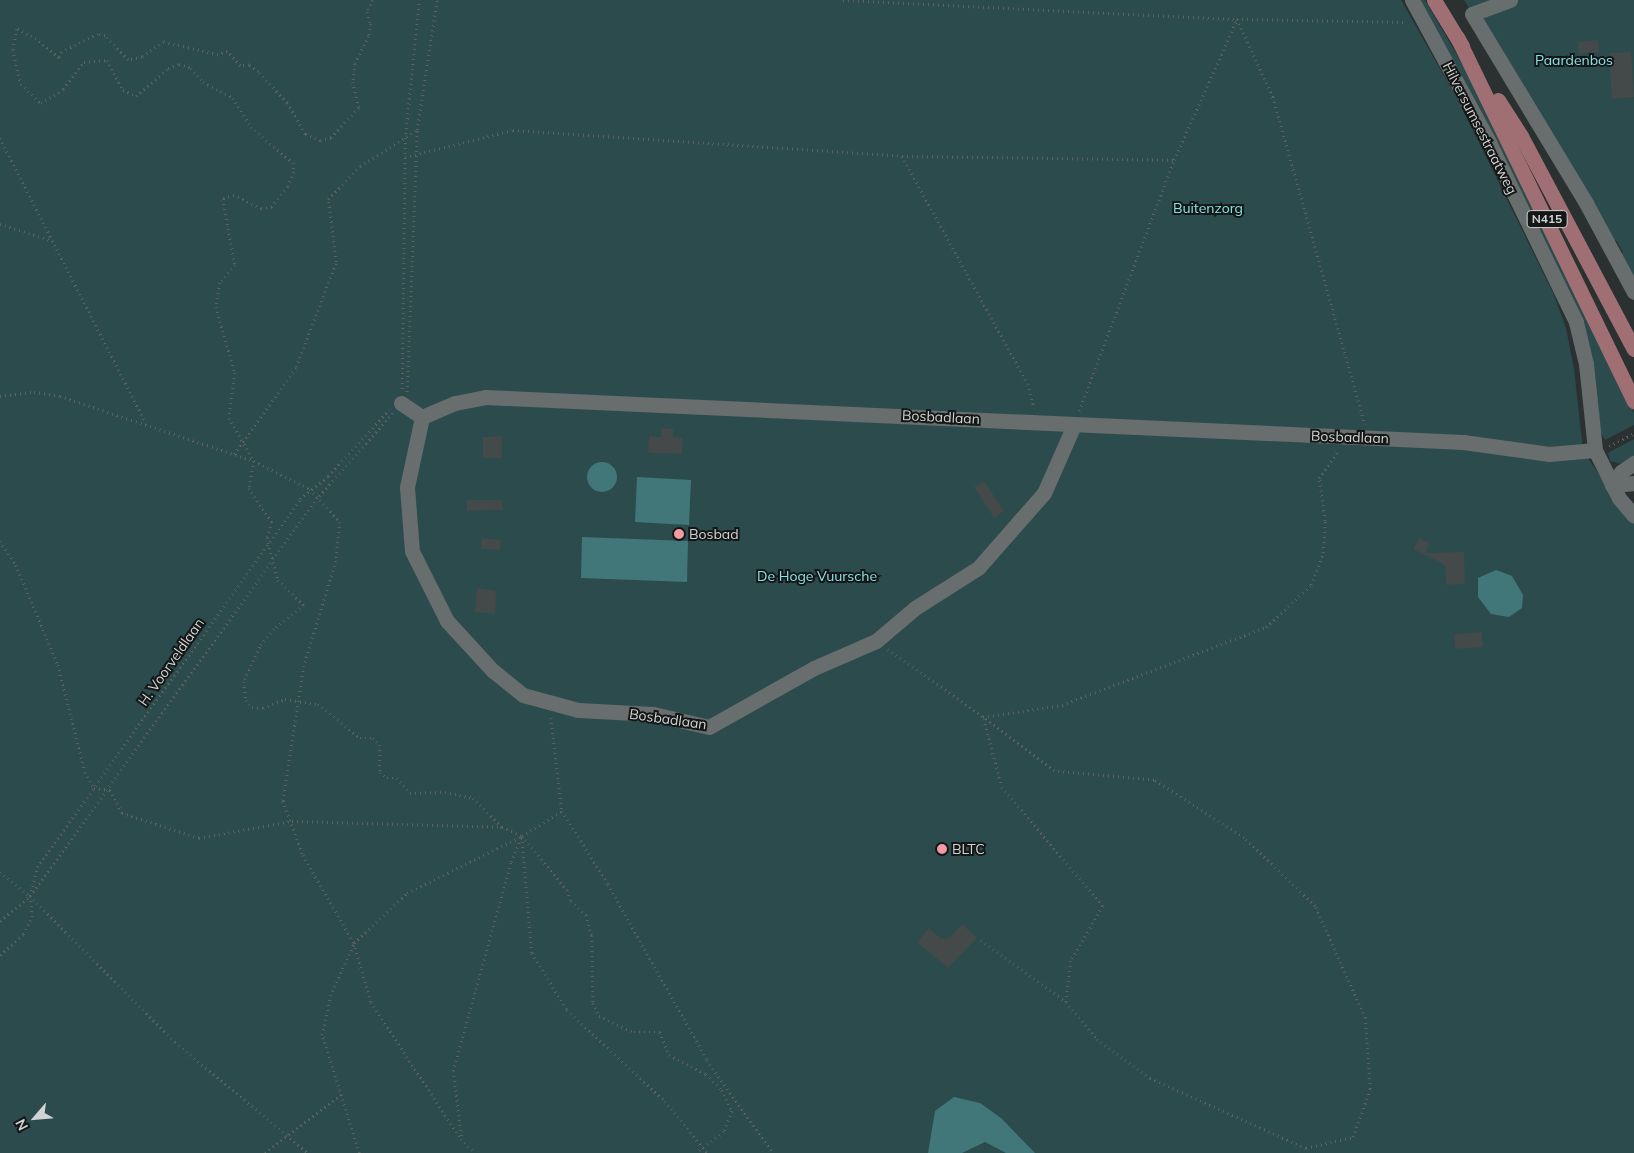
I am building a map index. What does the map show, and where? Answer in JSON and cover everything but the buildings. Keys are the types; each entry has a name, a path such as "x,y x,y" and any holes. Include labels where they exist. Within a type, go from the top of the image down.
{"main road":[{"name":"Hilversumsestraatweg","path":"1434,0 1521,136 1634,349"},
{"name":"Hilversumsestraatweg","path":"1457,38 1634,401"}],"street":[{"name":"Hilversumsestraatweg","path":"1412,0 1422,16 1576,322 1586,364 1595,450 1612,485 1634,516"},
{"path":"1510,0 1472,14 1586,203 1634,292"},
{"name":"Bosbadlaan","path":"1074,424 1044,493 978,568 915,608 876,641 814,668 709,727 653,714 578,710 523,695 492,672 447,621 412,551 406,487 422,416 455,403 485,397 1038,423 1074,424 1463,442 1550,454 1595,450"},
{"path":"401,403 422,416"},
{"path":"1612,485 1621,472 1634,463"},
{"path":"1612,485 1634,482"}],"path":[{"path":"373,0 367,12 371,24 369,36 355,64 353,82 359,108 331,138 320,141 304,134 287,103 258,72 249,65 240,66 226,51 218,55 164,42 142,57 128,60 105,36 98,34 62,52 59,58 36,39 17,29 13,50 21,84 41,103 63,89 84,62 107,60 122,90 136,96 160,73 179,64 191,68 203,82 233,98 252,128 293,163 294,172 288,187 272,206 261,209 234,195 223,199 235,265 220,283 216,306 234,373 229,418 254,461 249,488 272,522 268,543 278,580 304,605 274,629 260,647 244,682 246,700 252,706 263,708 285,699 298,699 318,704 360,738 373,738 383,754 378,762 380,772 387,778 397,778 410,793 445,792 473,798 502,827 522,836 567,890 571,901 586,914 592,936 593,1003 599,1016 634,1032 660,1032 669,1055 706,1074 722,1090 732,1111 724,1132 701,1146 696,1153"},
{"path":"401,403 405,157 419,0"},
{"path":"0,921 30,896 319,496 401,403 407,391 416,130 437,0"},
{"path":"842,0 1237,19 1412,22 1422,16"},
{"path":"1074,424 1174,160 1237,19"},
{"path":"1237,19 1273,97 1369,438"},
{"path":"234,454 296,367 336,262 328,200 360,166 406,139 416,130"},
{"path":"405,157 416,153 456,146 512,130 902,156 1174,160"},
{"path":"0,138 146,423"},
{"path":"902,156 1028,384 1038,423"},
{"path":"0,224 53,241"},
{"path":"0,396 34,392 60,396 146,423 254,461 310,489 319,496 340,522 336,561 298,699 292,760 283,801 303,855 354,943 371,1002 461,1139 475,1153"},
{"name":"H. Voorveldlaan","path":"0,955 23,934 32,917 30,896 35,870 268,543 310,489 333,470 387,411 401,403"},
{"path":"1595,450 1634,433"},
{"path":"983,717 1062,705 1266,627 1311,586 1323,545 1325,521 1319,478 1347,437"},
{"path":"0,541 16,565 58,665 85,772 94,788 107,787"},
{"path":"876,641 983,717 1054,771 1154,780 1244,838 1315,906 1365,1018 1370,1090 1353,1137 1306,1148 1233,1118 1150,1078 1097,1039 1066,1002 981,940"},
{"path":"549,702 562,811 608,884 707,1060 773,1153"},
{"path":"983,717 1002,787 1103,906 1071,961 1066,1002"},
{"path":"107,787 122,813 199,838 292,821 502,827"},
{"path":"359,1153 343,1093 322,1035 330,996 354,943 407,893 522,836 562,811"},
{"path":"461,1139 453,1072 511,862 522,836"},
{"path":"522,836 532,953 567,1010 665,1101 707,1153"},
{"path":"0,872 30,896 175,1042 308,1153"},
{"path":"265,1153 343,1093"}],"green space":[{"name":"De Hoge Vuursche","path":"0,0 1401,0 1460,104 1554,295 1566,328 1574,369 1583,450 1618,504 1634,522 1634,1153 0,1153"},
{"path":"1418,0 1425,0 1478,91 1634,413 1634,425 1605,440 1601,433 1593,373"},
{"name":"Paardenbos","path":"1464,0 1634,0 1634,281 1619,255 1623,252 1616,240 1613,242"},
{"path":"1634,439 1634,456 1622,464 1610,461 1608,453"}],"shaded area":[{"path":"602,462 612,467 617,477 612,487 602,492 592,487 587,477 592,467"},
{"path":"637,477 691,480 689,525 635,522"},
{"path":"582,537 688,541 687,582 581,578"},
{"path":"1496,570 1512,576 1523,595 1522,608 1509,617 1491,614 1478,597 1478,578"},
{"path":"954,1097 980,1103 1001,1118 1035,1153 1006,1153 985,1142 962,1153 928,1153 935,1111"}],"place":[{"name":"Bosbad","path":"679,534"},
{"name":"BLTC","path":"942,849"}],"park label":[{"name":"Buitenzorg","path":"1208,208"}]}
